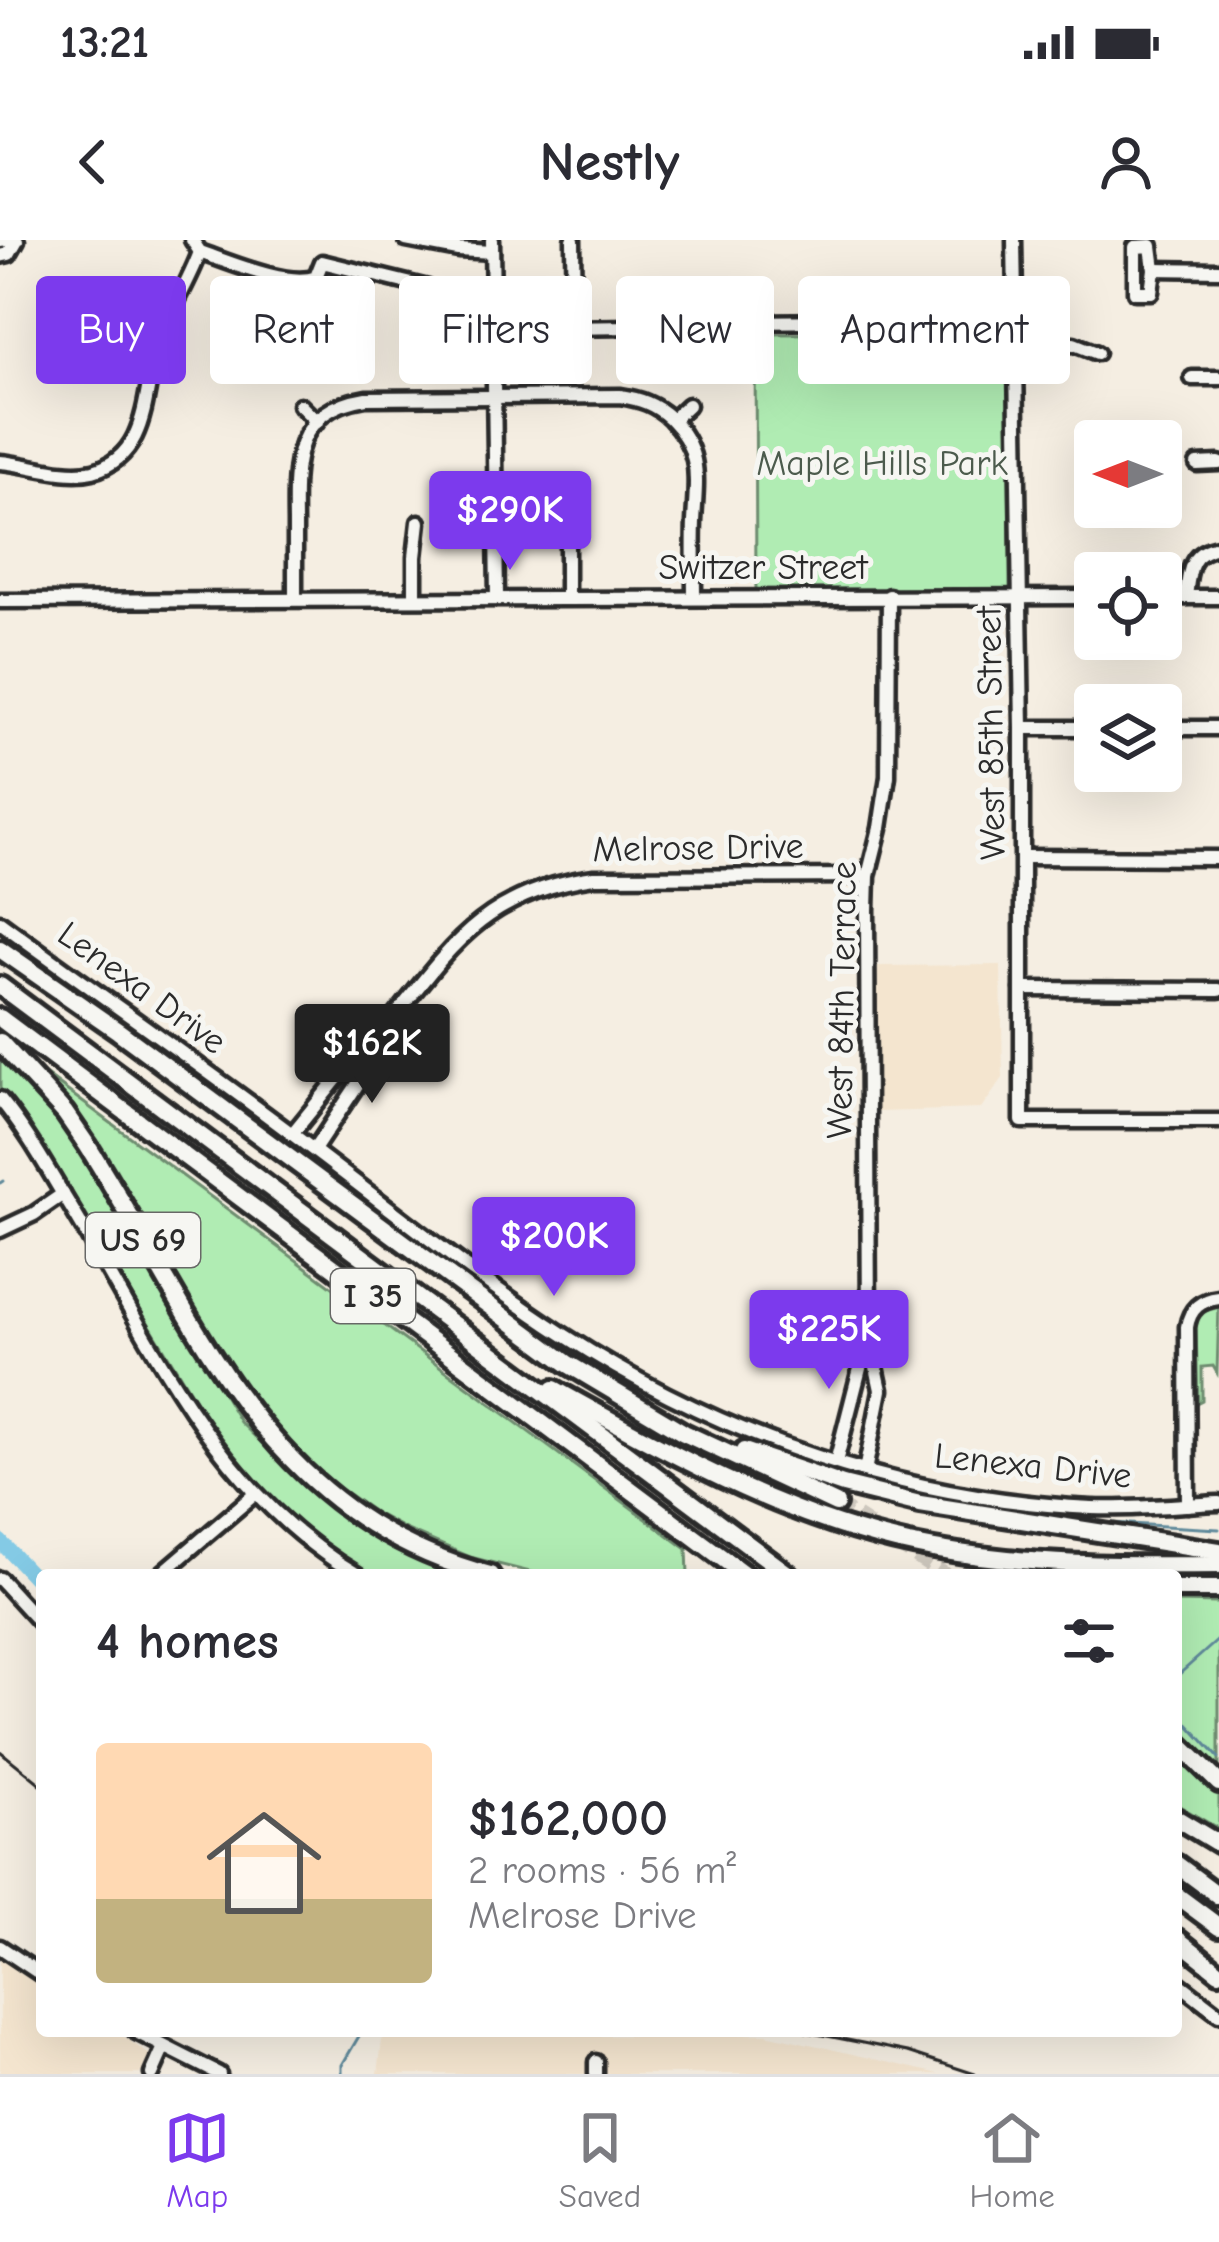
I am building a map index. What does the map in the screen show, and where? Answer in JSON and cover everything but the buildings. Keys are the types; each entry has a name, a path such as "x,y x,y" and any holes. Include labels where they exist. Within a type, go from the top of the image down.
{"highway":[{"path":"0,949 596,1382 684,1433 836,1504"},
{"name":"I 35","path":"0,986 781,1569"},
{"name":"I 35","path":"0,1018 737,1569"},
{"name":"US 69","path":"0,1042 65,1113 87,1145 220,1370 261,1428 328,1494 377,1528 473,1569"},
{"path":"495,1356 723,1480 854,1530 933,1549 1016,1561 1219,1565"},
{"path":"596,1382 734,1447 842,1485 943,1508 1219,1551"},
{"path":"1182,1589 1219,1589"},
{"path":"1182,1747 1219,1783"},
{"path":"1182,1822 1219,1844"},
{"path":"1182,1868 1219,1896"},
{"path":"1182,1899 1219,1927"},
{"path":"1182,1943 1219,1972"}],"street":[{"path":"0,256 9,254 17,240"},
{"path":"406,240 458,250 492,246 492,276"},
{"path":"573,240 573,276"},
{"name":"West 85th Street","path":"1014,240 1015,276"},
{"path":"0,462 79,472 95,470 129,447 146,407 158,343 196,246 305,282 316,278 322,262 399,281"},
{"path":"1154,269 1219,270"},
{"path":"1070,344 1096,353"},
{"path":"1192,378 1219,378"},
{"path":"494,384 496,597"},
{"name":"West 85th Street","path":"1016,384 1022,1120 1219,1121"},
{"path":"295,598 295,464 303,439 340,404 366,398 620,396 659,408 684,433 696,463 694,597"},
{"path":"672,420 688,404"},
{"path":"300,405 317,422"},
{"path":"1197,464 1219,464"},
{"path":"567,598 567,546 573,521"},
{"path":"416,598 419,522"},
{"path":"1186,597 1191,565 1204,550 1219,547"},
{"name":"West 84th Terrace","path":"865,1471 881,1390 868,1334 868,876 888,776 889,596"},
{"name":"Switzer Street","path":"0,601 1074,597"},
{"path":"1182,597 1219,597"},
{"path":"1022,728 1074,728"},
{"path":"1182,728 1219,728"},
{"path":"1023,857 1219,858"},
{"name":"Melrose Drive","path":"292,1134 459,937 516,898 559,882 594,877 868,876"},
{"name":"Lenexa Drive","path":"0,922 500,1291 620,1368 753,1436 936,1490 986,1498 1095,1508 1219,1503"},
{"path":"1022,989 1219,990"},
{"name":"Melrose Drive","path":"314,1150 371,1064 377,1039"},
{"path":"0,1099 32,1140 215,1447 286,1524 350,1569"},
{"path":"0,1230 63,1194"},
{"path":"1188,1504 1186,1327 1200,1303 1219,1298"},
{"name":"West 84th Terrace","path":"836,1462 868,1334"},
{"path":"167,1569 255,1494"},
{"path":"0,1579 36,1618"},
{"path":"0,1947 36,1971"},
{"path":"1182,1986 1219,2014"},
{"path":"145,2037 219,2074"},
{"path":"152,2074 164,2047"}],"shaded area":[{"path":"1001,965 1003,1078 981,1109 877,1112 878,966"},
{"path":"0,1957 36,1979 36,2037 124,2037 150,2055 140,2074 0,2074"},
{"path":"382,2037 779,2037 939,2074 378,2074"}],"green space":[{"name":"Maple Hills Park","path":"774,334 798,334 798,384 1008,384 1010,591 756,593 755,384 774,384"},
{"path":"0,1059 34,1091 74,1141 240,1422 313,1493 373,1534 446,1569 361,1569 314,1539 269,1498 227,1452 23,1117 0,1090"},
{"path":"38,1069 687,1549 688,1569 518,1569 470,1557 407,1530 340,1488 308,1461 244,1389"},
{"path":"1219,1307 1217,1373 1213,1366 1202,1367 1202,1400 1198,1402 1196,1328 1205,1311"},
{"path":"1182,1602 1219,1603 1219,1772 1182,1736"},
{"path":"1182,1754 1219,1795 1219,1829 1182,1807"}],"waterway":[{"path":"1093,1522 1219,1529"},
{"path":"0,1541 36,1580"},
{"path":"1182,1672 1219,1639"},
{"path":"1182,1718 1219,1758"},
{"path":"342,2074 342,2065 358,2037"}],"tunnel":[{"path":"836,1504 936,1569"}],"railway":[{"path":"0,1751 36,1780"},
{"path":"832,2037 908,2052 975,2074"}]}
